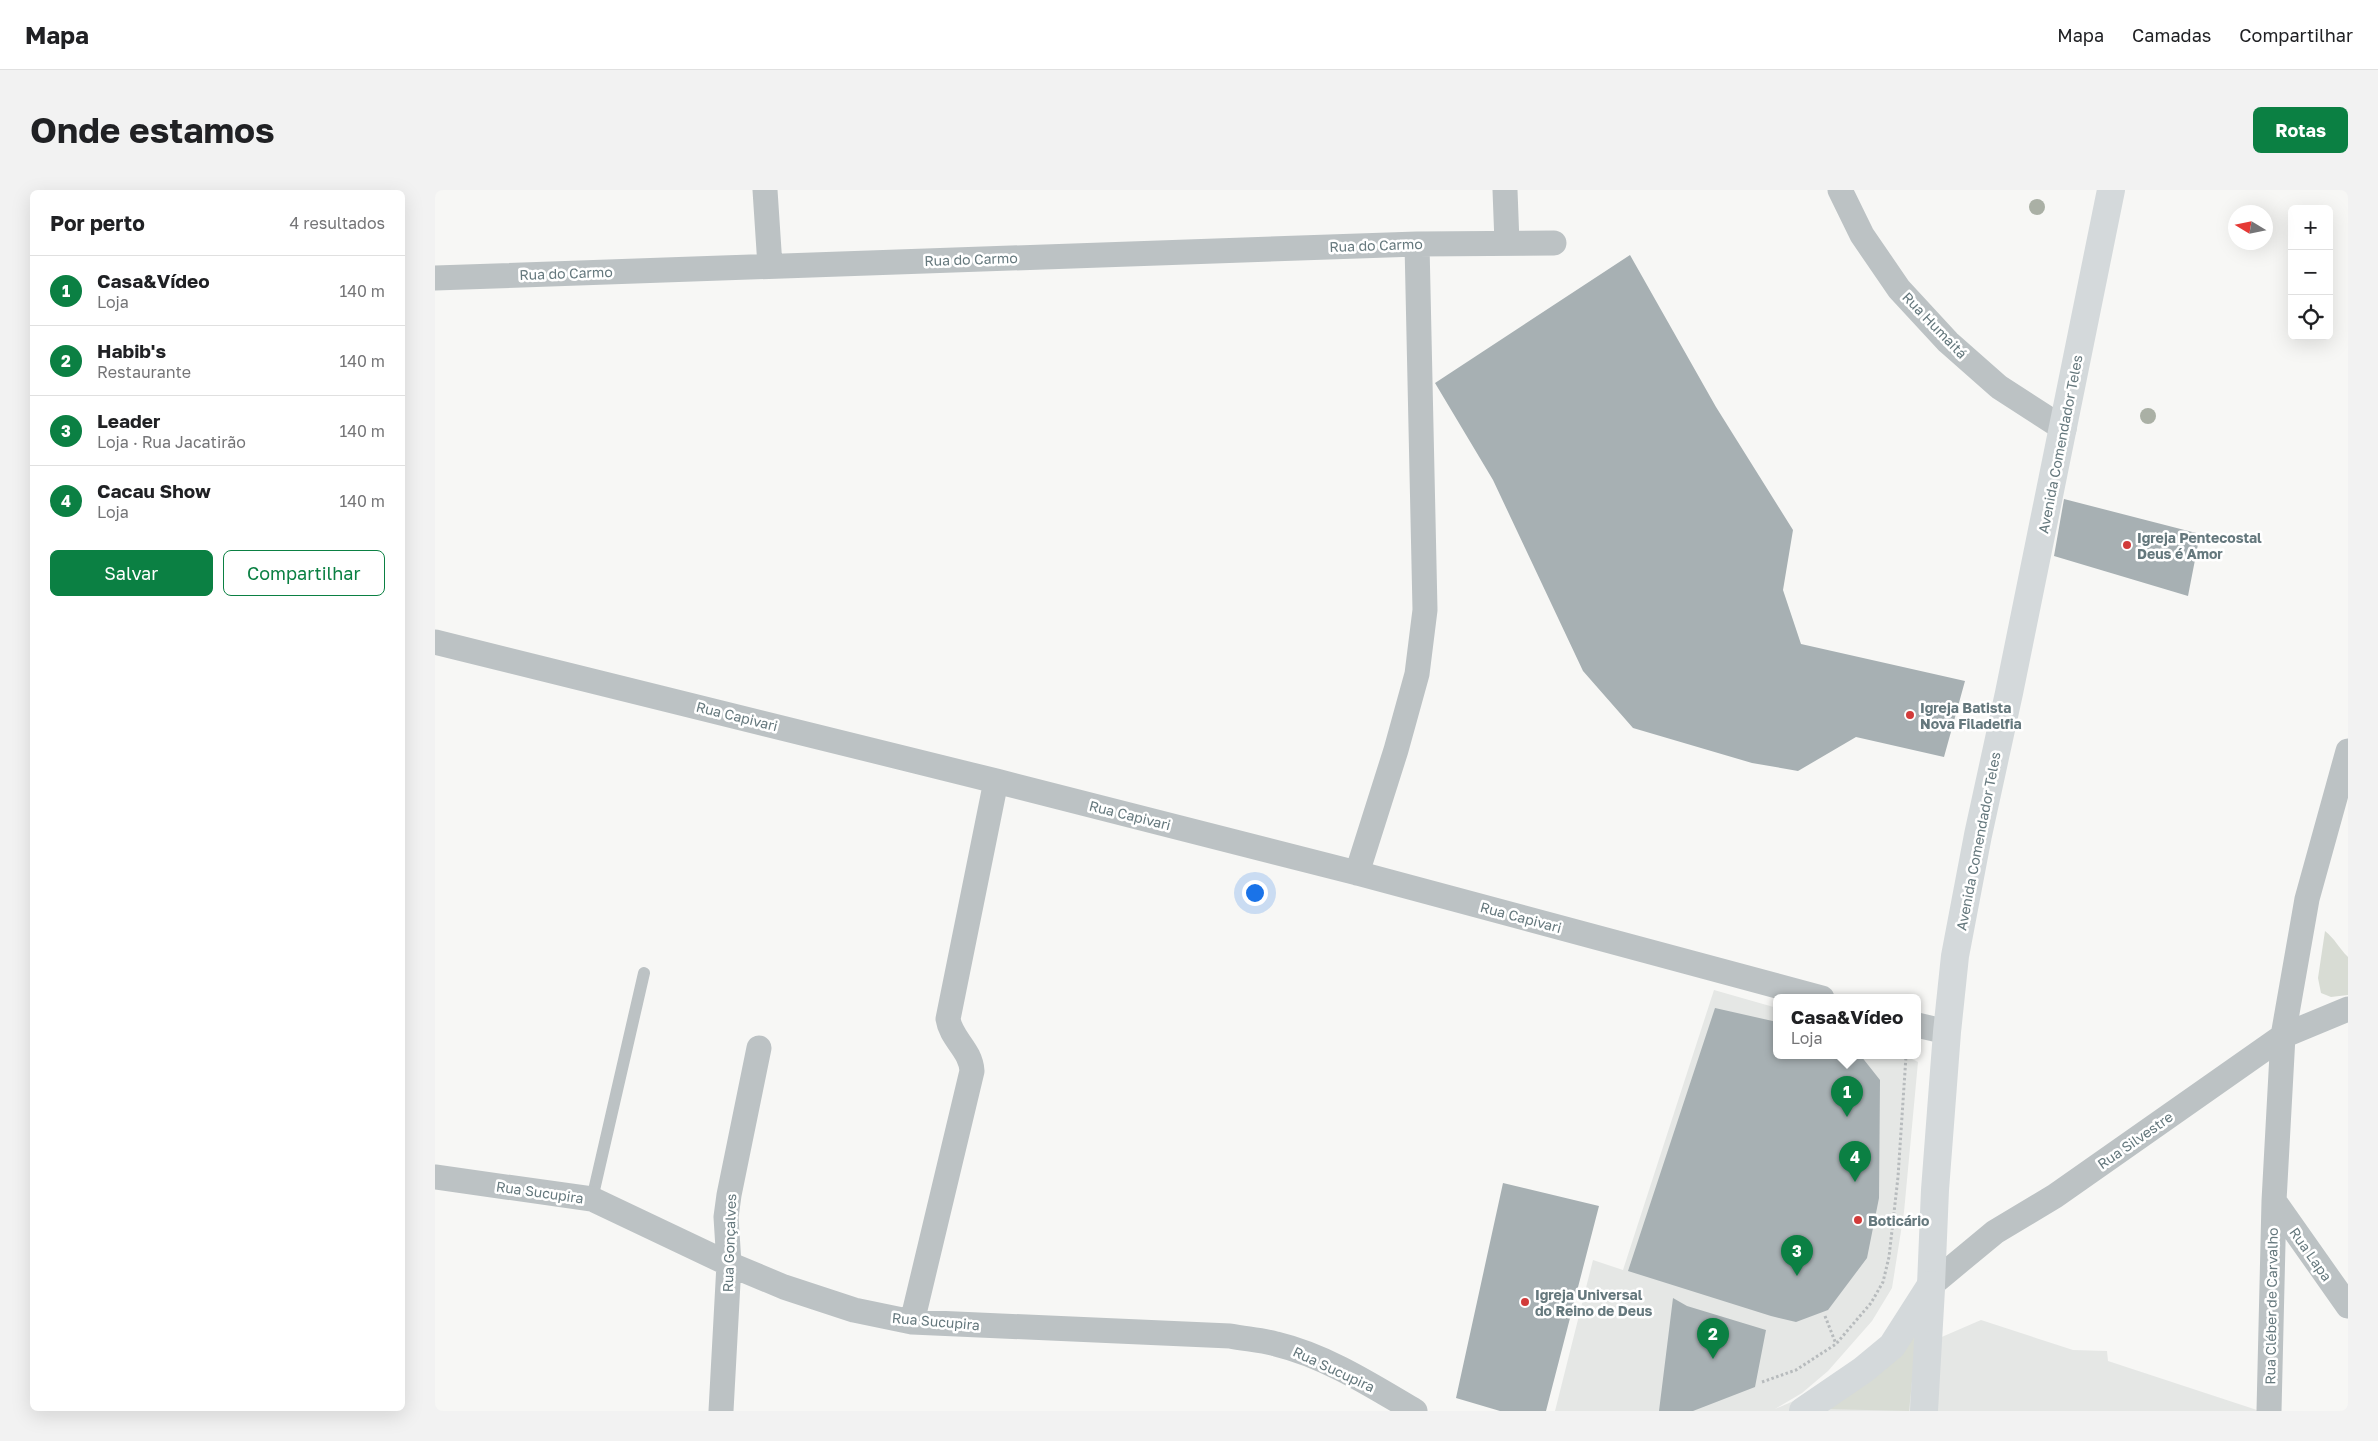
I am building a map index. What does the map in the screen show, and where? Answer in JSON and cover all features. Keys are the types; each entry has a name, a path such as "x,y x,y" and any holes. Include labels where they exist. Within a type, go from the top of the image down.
{"main road":[{"name":"Avenida Comendador Teles","path":"1924,1411 1935,1190 1955,956 1977,835 2064,429 2111,190"},
{"path":"1803,1411 1863,1370 1892,1346 1931,1285"}],"street":[{"path":"765,190 770,266"},
{"path":"1505,190 1507,243"},
{"name":"Rua Humaitá","path":"1840,190 1862,235 1899,288 1948,342 1999,387 2064,429"},
{"name":"Rua do Carmo","path":"435,278 1417,244 1554,243"},
{"path":"1357,873 1396,750 1417,674 1425,610 1417,244"},
{"name":"Rua Capivari","path":"435,642 997,781 1357,873 1806,994"},
{"name":"Rua Cléber de Carvalho","path":"2269,1411 2274,1201 2283,1036 2307,899 2348,751"},
{"path":"912,1322 972,1071 972,1061 949,1028 948,1019 997,781"},
{"name":"Rua Silvestre","path":"1931,1285 1995,1232 2055,1196 2283,1036 2348,1009"},
{"path":"1921,1026 1947,1032"},
{"name":"Rua Gonçalves","path":"721,1411 729,1264 726,1217 759,1048"},
{"name":"Rua Sucupira","path":"435,1178 592,1199 729,1264 822,1301 912,1322 1230,1336 1276,1344 1315,1357 1371,1385 1415,1411"},
{"name":"Rua Lapa","path":"2274,1201 2348,1306"}],"lane":[{"path":"592,1199 644,973"}],"path":[{"path":"1762,1382 1796,1370 1836,1344 1871,1303 1883,1282 1889,1257 1898,1178 1906,1059"},
{"path":"1825,1316 1836,1344"}],"shaded area":[{"path":"2325,931 2348,957 2348,995 2331,997 2321,993 2318,978"},
{"path":"1714,990 1773,1007 1773,1059 1912,1059 1918,1062 1904,1212 1892,1288 1872,1321 1828,1371 1802,1393 1775,1409 1981,1320 2073,1350 2107,1351 2108,1361 2260,1411 1555,1411 1593,1260 1623,1270"},
{"path":"1917,1331 1909,1411 1826,1409"}],"building":[{"path":"1630,255 1716,407 1793,530 1783,590 1801,644 1965,681 1944,757 1856,737 1798,771 1752,763 1633,728 1583,671 1493,480 1435,383"},
{"name":"Igreja Pentecostal Deus é Amor","path":"2064,499 2200,534 2188,596 2054,556"},
{"path":"1715,1008 1773,1021 1773,1059 1863,1059 1880,1080 1879,1198 1867,1258 1828,1310 1796,1322 1771,1316 1628,1271"},
{"name":"Igreja Universal do Reino de Deus","path":"1503,1183 1599,1206 1546,1411 1500,1411 1456,1398"},
{"path":"1673,1298 1687,1306 1766,1330 1755,1387 1693,1411 1659,1411"}],"place":[{"name":"Igreja Pentecostal Deus é Amor","path":"2127,545"},
{"name":"Igreja Batista Nova Filadelfia","path":"1910,715"},
{"name":"Casa&Vídeo","path":"1847,1117"},
{"name":"Cacau Show","path":"1855,1182"},
{"name":"Boticário","path":"1858,1220"},
{"name":"Leader","path":"1797,1276"},
{"name":"Igreja Universal do Reino de Deus","path":"1525,1302"},
{"name":"Habib's","path":"1713,1359"}]}
